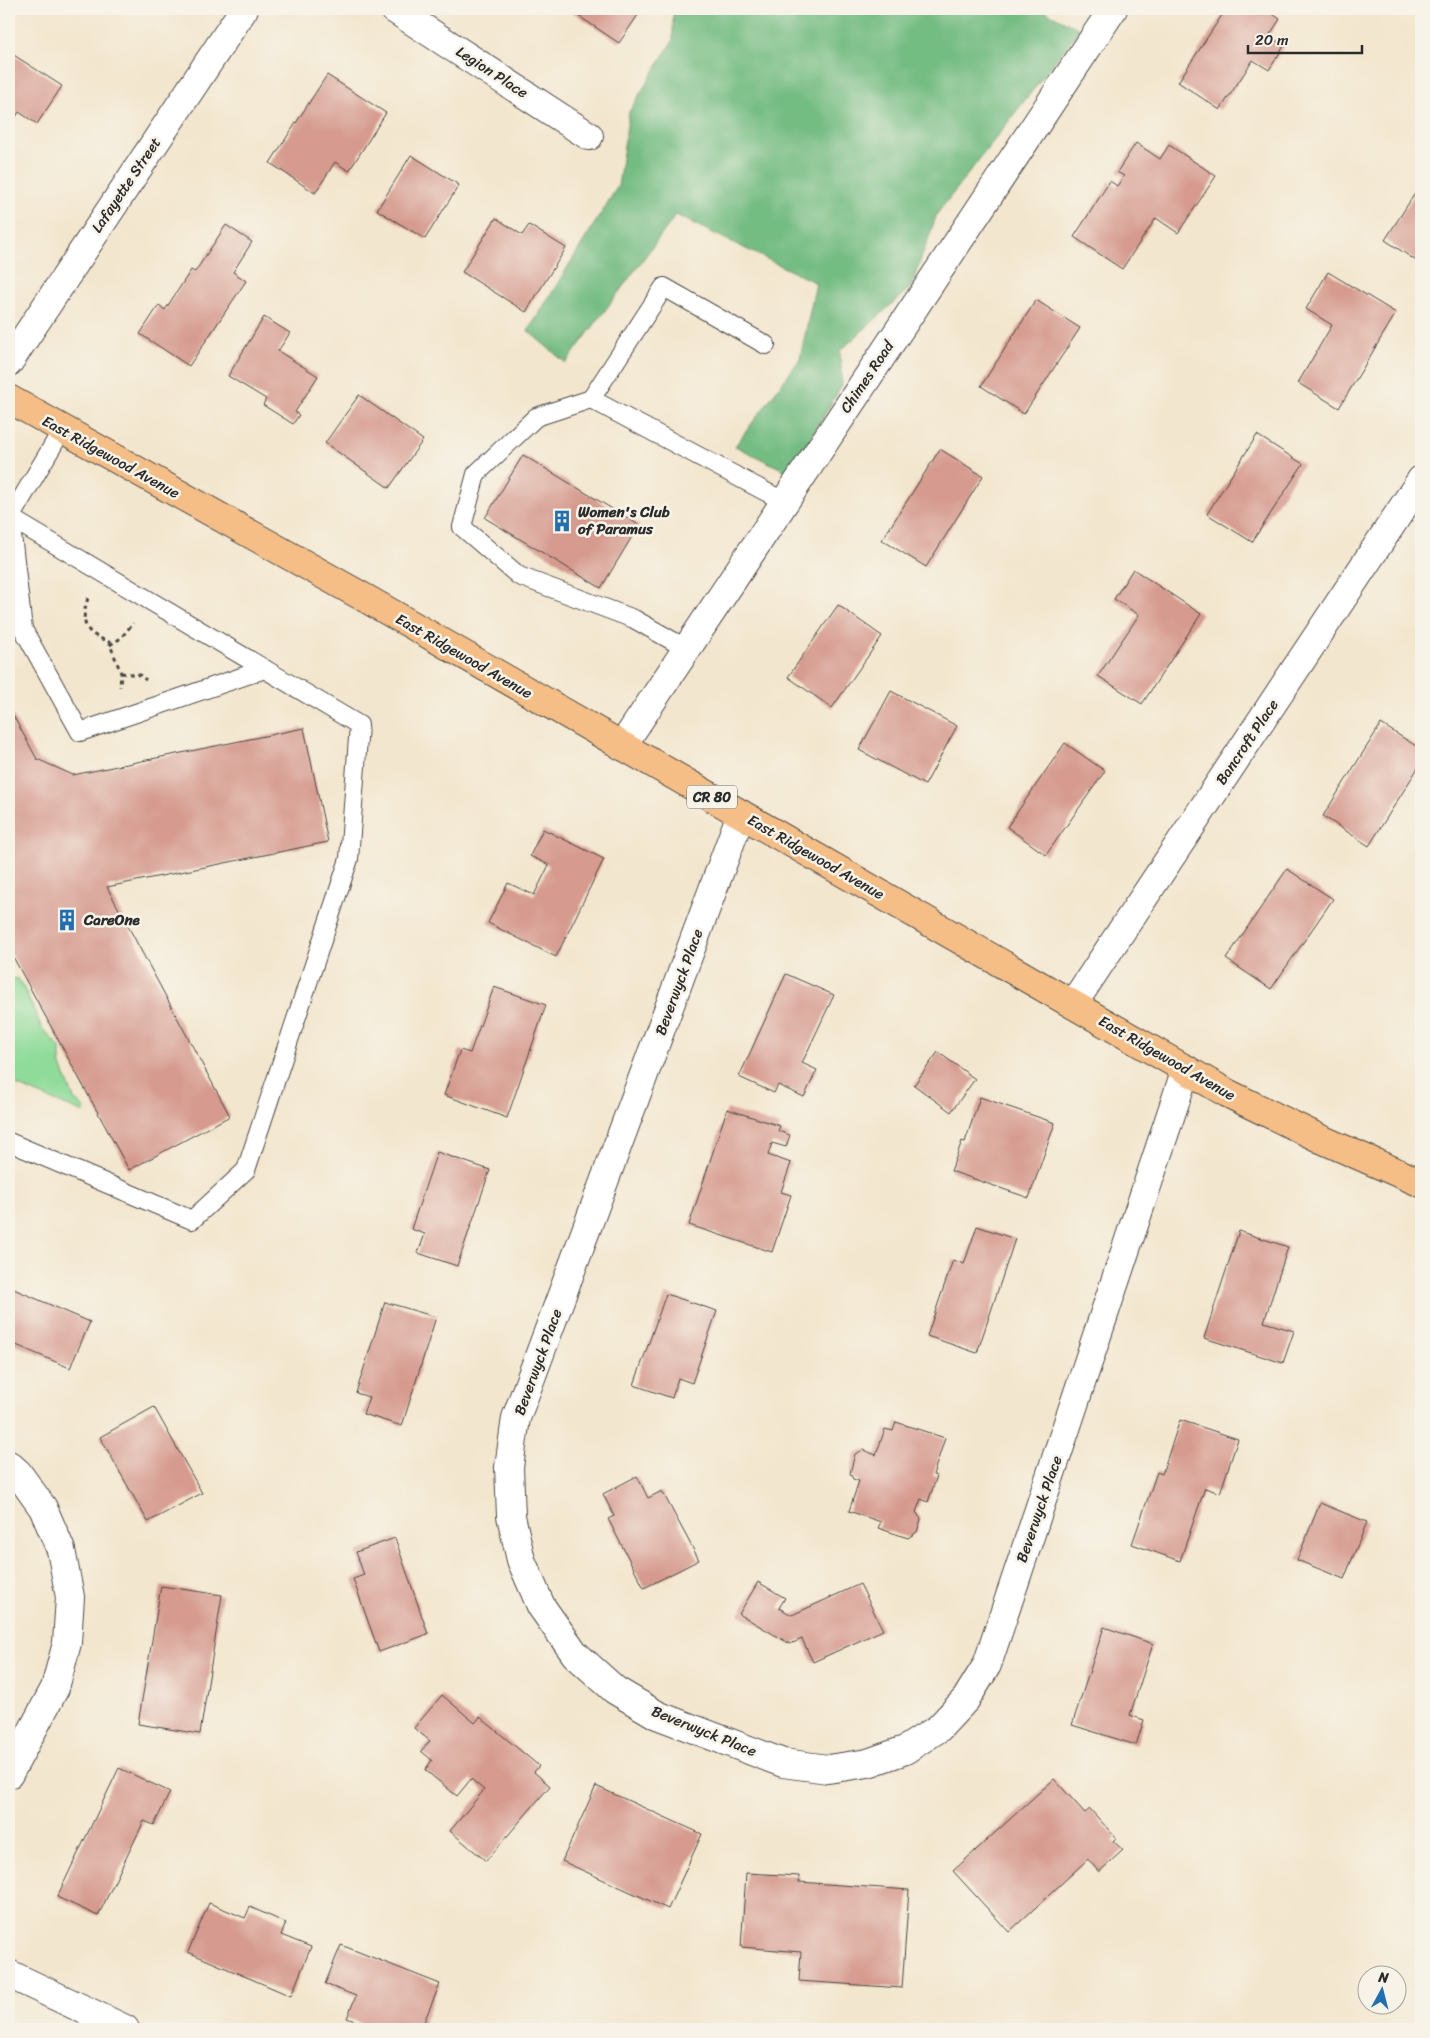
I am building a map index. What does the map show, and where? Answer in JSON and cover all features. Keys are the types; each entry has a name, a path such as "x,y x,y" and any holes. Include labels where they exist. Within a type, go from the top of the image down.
{"main road":[{"name":"East Ridgewood Avenue","path":"9,399 365,598 1186,1069 1273,1117 1372,1163 1421,1183"}],"street":[{"name":"Lafayette Street","path":"9,362 244,9"},
{"name":"Legion Place","path":"394,9 588,136"},
{"name":"Chimes Road","path":"622,746 1113,9"},
{"name":"Bancroft Place","path":"1073,1004 1421,480"},
{"name":"Beverwyck Place","path":"741,814 516,1418 509,1467 511,1516 519,1552 541,1606 574,1654 614,1690 657,1715 783,1763 828,1769 868,1764 905,1750 939,1728 966,1699 987,1665 1186,1069"},
{"path":"9,1465 18,1473 43,1508 61,1550 70,1597 67,1643 54,1688 9,1774"},
{"path":"9,1974 126,2029"}],"lane":[{"path":"687,648 634,619 519,576 462,527 476,474 536,417 591,399 664,287 766,345"},
{"path":"591,399 784,502"},
{"path":"62,430 9,517 23,630 80,732 265,669"},
{"path":"9,517 359,725 349,859 246,1170 192,1220 9,1142"}],"path":[{"path":"88,597 83,613 84,626 95,637 109,642 121,673 121,685 118,691"},
{"path":"110,645 127,632 137,615"},
{"path":"121,673 140,675 150,683"}],"green space":[{"path":"673,9 1040,9 1080,29 937,214 911,287 840,351 842,385 790,473 735,446 800,359 816,283 676,215 566,363 528,331 618,186 629,112 673,40"},
{"path":"9,979 18,979 21,982 42,1028 60,1048 60,1063 74,1099 84,1108 84,1113 9,1082"}],"building":[{"path":"568,9 642,9 619,43"},
{"path":"1226,9 1265,9 1280,19 1269,36 1284,46 1269,70 1253,60 1220,110 1178,82"},
{"path":"9,52 62,86 37,124 19,112 9,128"},
{"path":"327,75 386,113 349,171 335,162 315,193 270,163"},
{"path":"1136,143 1160,159 1169,145 1216,176 1178,233 1156,218 1122,269 1074,237 1110,181 1117,186 1124,176 1117,172"},
{"path":"411,155 459,185 425,239 377,210"},
{"path":"1421,184 1421,264 1385,240"},
{"path":"496,218 522,235 529,225 566,248 526,312 462,272"},
{"path":"226,225 252,242 233,272 246,281 189,366 140,334 159,305 165,310 191,270 195,272"},
{"path":"1328,272 1396,313 1339,408 1298,383 1332,325 1306,309"},
{"path":"1036,300 1080,328 1024,414 981,386"},
{"path":"264,317 290,333 278,351 318,376 295,412 299,415 293,424 263,405 266,399 228,376"},
{"path":"359,395 423,440 389,488 325,443"},
{"path":"1257,435 1303,464 1252,542 1207,514"},
{"path":"940,449 983,476 926,567 882,540"},
{"name":"Women's Club of Paramus","path":"523,455 639,525 601,588 485,518"},
{"path":"1133,569 1201,614 1142,704 1098,676 1139,615 1114,599"},
{"path":"838,605 882,636 832,708 788,677"},
{"path":"891,691 957,726 925,785 859,750"},
{"name":"CareOne","path":"9,708 37,759 73,775 304,728 328,842 107,887 230,1116 129,1170 11,953 9,958"},
{"path":"1381,724 1421,749 1421,763 1369,846 1323,816"},
{"path":"1065,743 1105,771 1046,855 1007,827"},
{"path":"543,829 604,859 556,957 488,923 508,883 534,895 549,865 530,856"},
{"path":"1287,869 1333,899 1271,989 1226,959"},
{"path":"786,974 834,995 802,1063 817,1070 804,1097 778,1085 774,1093 739,1077"},
{"path":"494,987 546,1005 507,1118 444,1095 460,1050 470,1053"},
{"path":"938,1052 975,1079 951,1112 914,1085"},
{"path":"980,1097 1055,1123 1029,1198 951,1171 962,1141 965,1142"},
{"path":"727,1109 780,1126 778,1131 790,1135 786,1147 772,1143 768,1155 791,1163 781,1192 791,1195 772,1252 689,1225"},
{"path":"437,1152 490,1170 457,1266 418,1253 425,1234 411,1229"},
{"path":"977,1226 1015,1239 977,1353 927,1336 953,1260 964,1264"},
{"path":"1239,1231 1288,1247 1264,1322 1294,1331 1283,1363 1204,1338"},
{"path":"9,1287 90,1322 70,1368 9,1342"},
{"path":"666,1294 717,1311 692,1383 678,1378 672,1398 634,1385"},
{"path":"385,1302 436,1317 402,1426 363,1414 369,1397 356,1393"},
{"path":"154,1407 202,1493 148,1522 100,1437"},
{"path":"1180,1420 1238,1439 1220,1493 1205,1488 1180,1561 1132,1544 1157,1472 1162,1474"},
{"path":"896,1422 945,1438 933,1475 937,1476 928,1502 921,1499 916,1512 921,1519 917,1532 908,1538 878,1528 881,1522 849,1511 859,1481 853,1479 850,1473 855,1454 863,1450 876,1455 885,1429 893,1431"},
{"path":"637,1476 648,1498 662,1491 699,1560 644,1588 608,1519 614,1516 603,1494"},
{"path":"1320,1503 1367,1522 1344,1579 1297,1560"},
{"path":"395,1538 428,1634 379,1652 353,1579 364,1575 356,1552"},
{"path":"758,1582 785,1598 779,1608 792,1615 860,1584 883,1630 813,1662 802,1639 790,1644 739,1614"},
{"path":"161,1586 222,1595 200,1734 138,1724"},
{"path":"1104,1627 1153,1644 1130,1715 1144,1720 1136,1745 1072,1725"},
{"path":"442,1695 475,1723 480,1717 539,1766 534,1772 550,1786 486,1861 450,1831 484,1790 471,1779 457,1796 425,1770 432,1760 421,1751 430,1741 414,1728"},
{"path":"119,1768 170,1792 154,1825 144,1821 98,1916 57,1897"},
{"path":"1054,1779 1085,1813 1090,1809 1116,1838 1113,1841 1123,1850 1099,1872 1088,1859 1009,1932 953,1871"},
{"path":"596,1786 702,1834 668,1909 562,1861"},
{"path":"746,1873 799,1876 799,1882 909,1890 902,1988 799,1981 801,1952 741,1947"},
{"path":"209,1903 245,1918 250,1907 286,1923 281,1935 311,1947 291,1996 188,1952"},
{"path":"341,1945 440,1984 421,2029 376,2029 347,2018 356,1996 325,1984"}],"place":[{"name":"Women's Club of Paramus","path":"562,521"},
{"name":"CareOne","path":"67,920"}]}
